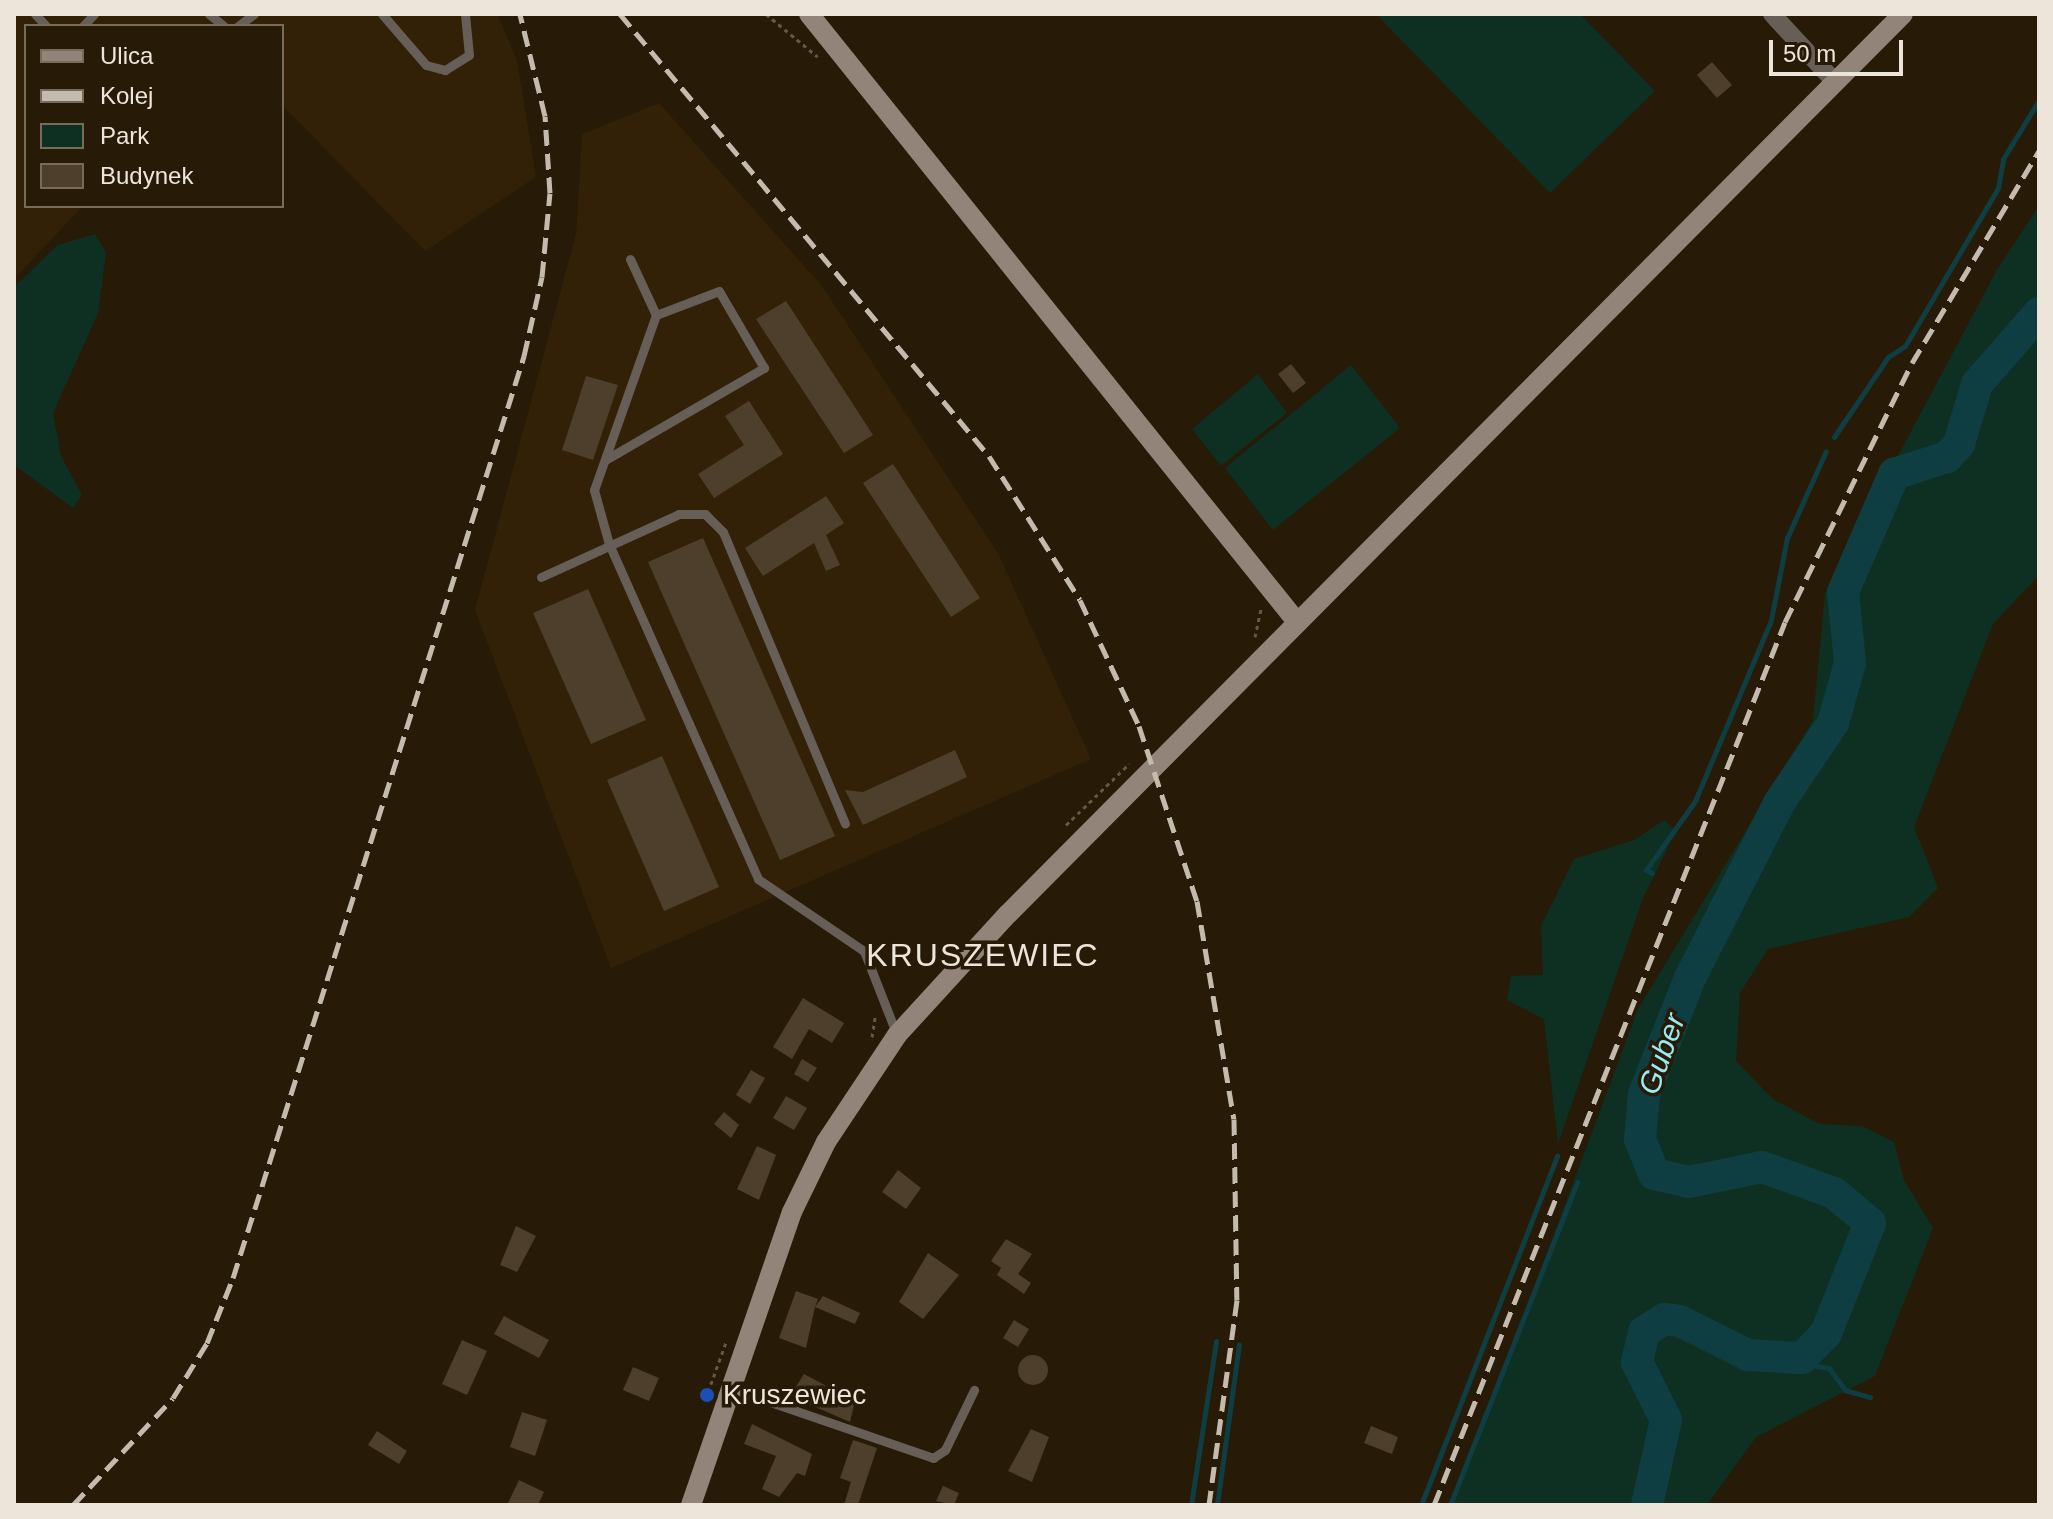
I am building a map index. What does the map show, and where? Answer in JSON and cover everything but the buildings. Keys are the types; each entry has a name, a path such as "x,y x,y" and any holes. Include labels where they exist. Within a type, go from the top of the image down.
{"main road":[{"path":"809,14 1297,622"},
{"path":"691,1505 729,1388 800,1195 897,1035 1297,622 1903,14"}],"street":[{"path":"1772,14 1835,82"}],"lane":[{"path":"382,14 426,65 445,70 469,55 465,14"},
{"path":"630,259 656,315 594,490 609,544 758,879 864,951 897,1035"},
{"path":"605,460 764,368 719,291 656,315"},
{"path":"541,577 679,514 705,514 723,532 845,823"},
{"path":"729,1388 933,1458 945,1450 974,1390"}],"path":[{"path":"766,14 828,63"},
{"path":"1247,646 1257,635 1258,601"},
{"path":"1066,825 1116,771 1139,758"}],"shaded area":[{"path":"14,14 497,14 517,60 536,177 425,251 284,107 284,24 24,24 24,208 81,208 14,279"},
{"path":"659,103 822,286 999,555 1091,759 611,968 475,610 576,234 582,134"}],"green space":[{"path":"1376,14 1580,14 1655,91 1550,193"},
{"path":"2039,206 2039,575 1993,624 1914,827 1938,888 1909,917 1768,949 1740,993 1736,1061 1774,1100 1820,1124 1862,1126 1894,1142 1904,1180 1933,1228 1875,1376 1756,1437 1707,1505 1453,1505 1638,1009 1813,720 1825,593 1998,268"},
{"path":"95,234 106,252 98,313 53,413 61,456 82,495 73,508 14,465 14,287 58,245"},
{"path":"1351,365 1400,428 1273,530 1225,468"},
{"path":"1258,374 1287,413 1221,466 1192,429"},
{"path":"1664,820 1676,831 1643,898 1558,1144 1544,1019 1507,1000 1511,976 1543,975 1541,926 1574,859 1634,840"}],"waterway":[{"path":"1834,437 1888,357 1905,346 1998,188 2003,159 2039,100"},
{"name":"Guber","path":"1647,1505 1666,1420 1637,1362 1644,1332 1664,1319 1680,1321 1748,1355 1802,1358 1826,1333 1870,1223 1834,1193 1762,1167 1689,1182 1654,1174 1640,1139 1644,1094 1690,978 1779,803 1833,723 1850,663 1843,592 1894,474 1947,457 1959,444 1977,384 2039,313"},
{"path":"1652,873 1646,870 1695,801 1771,620 1787,538 1826,451"},
{"path":"1887,461 1900,467"},
{"path":"1711,903 1730,907"},
{"path":"1421,1505 1557,1156"},
{"path":"1450,1505 1577,1182"},
{"path":"1191,1505 1216,1341"},
{"path":"1217,1505 1239,1344"},
{"path":"1787,1361 1829,1368 1845,1390 1870,1397"}],"railway":[{"path":"73,1505 173,1398 207,1343 233,1278 524,356 542,277 550,193 545,116 520,14"},
{"path":"620,14 989,456 1080,600 1139,726 1197,901 1234,1119 1237,1300 1209,1505"},
{"path":"1434,1505 1785,622 1912,363 2039,151"}],"place":[{"name":"Kruszewiec","path":"707,1395"}],"district":[{"name":"KRUSZEWIEC","path":"983,955"}]}
